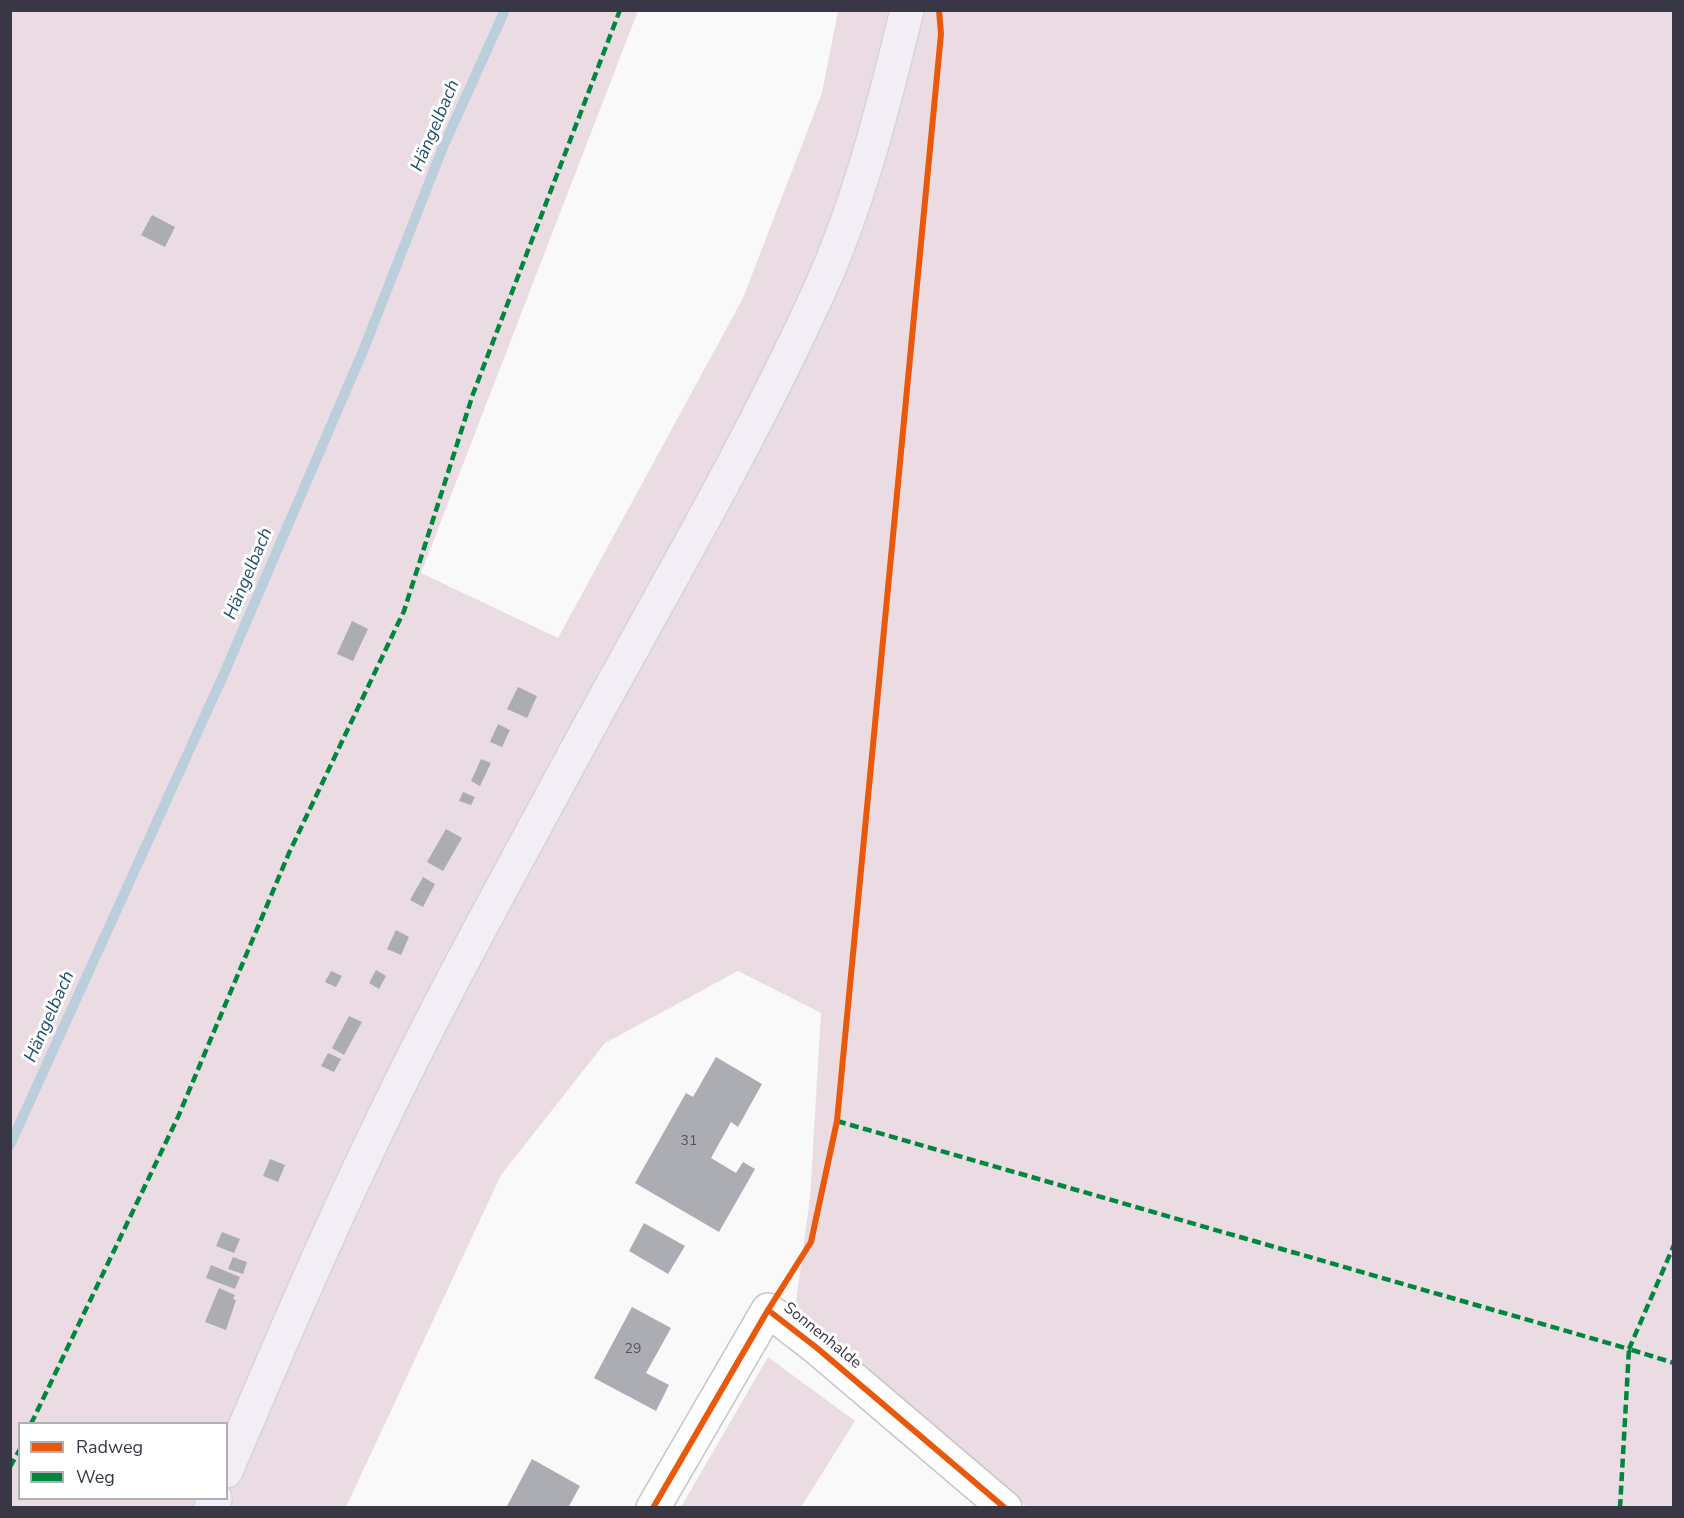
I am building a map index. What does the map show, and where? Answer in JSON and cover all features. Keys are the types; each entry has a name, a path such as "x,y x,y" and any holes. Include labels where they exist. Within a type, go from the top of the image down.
{"main road":[{"path":"228,1466 279,1346 377,1130 569,763 726,479 821,287 855,198 886,96 908,10"}],"street":[{"name":"Sonnenhalde","path":"652,1508 768,1310 817,1348 1005,1508"}],"shaded area":[{"path":"10,11 638,11 421,573 558,638 743,298 822,93 838,11 1673,11 1673,1507 1027,1507 837,1350 795,1309 810,1198 821,1013 738,971 605,1043 501,1175 346,1507 11,1507"},
{"path":"768,1357 855,1421 801,1507 681,1507"}],"building":[{"path":"152,215 175,227 165,247 141,235"},
{"path":"352,621 368,629 353,661 337,654"},
{"path":"518,687 537,696 527,718 507,709"},
{"path":"498,724 510,730 502,747 490,742"},
{"path":"481,759 491,763 480,786 471,781"},
{"path":"463,792 475,797 471,805 459,801"},
{"path":"446,829 462,838 443,871 427,862"},
{"path":"423,877 435,884 423,907 410,900"},
{"path":"396,930 409,937 401,955 387,949"},
{"path":"376,970 386,976 379,989 369,983"},
{"path":"331,971 342,976 336,987 325,982"},
{"path":"349,1016 362,1022 344,1055 332,1048"},
{"path":"328,1053 341,1059 334,1072 321,1066"},
{"path":"716,1057 762,1084 738,1127 731,1122 711,1158 736,1173 743,1162 755,1169 719,1232 635,1183 686,1093 693,1097"},
{"path":"270,1159 285,1165 278,1182 263,1176"},
{"path":"644,1223 685,1246 668,1274 629,1251"},
{"path":"222,1232 240,1239 234,1253 216,1246"},
{"path":"233,1257 247,1262 243,1274 228,1269"},
{"path":"211,1265 240,1277 235,1289 206,1278"},
{"path":"219,1288 235,1295 233,1299 236,1300 226,1330 205,1322"},
{"path":"632,1307 671,1328 646,1373 669,1385 656,1411 594,1378"},
{"path":"532,1459 580,1486 568,1508 506,1508"}],"waterway":[{"name":"Hängelbach","path":"10,1145 223,676 363,351 443,147 505,10"}],"marked path":[{"path":"32,1422 178,1117 289,853 404,611 473,394 620,10"},
{"path":"837,1121 1629,1349 1674,1245"},
{"path":"1620,1508 1629,1349 1674,1363"},
{"path":"10,1467 18,1453"}],"cycle path":[{"path":"653,1508 768,1310 811,1242 837,1121 941,34 939,10"},
{"path":"768,1310 817,1348 1005,1508"}]}
